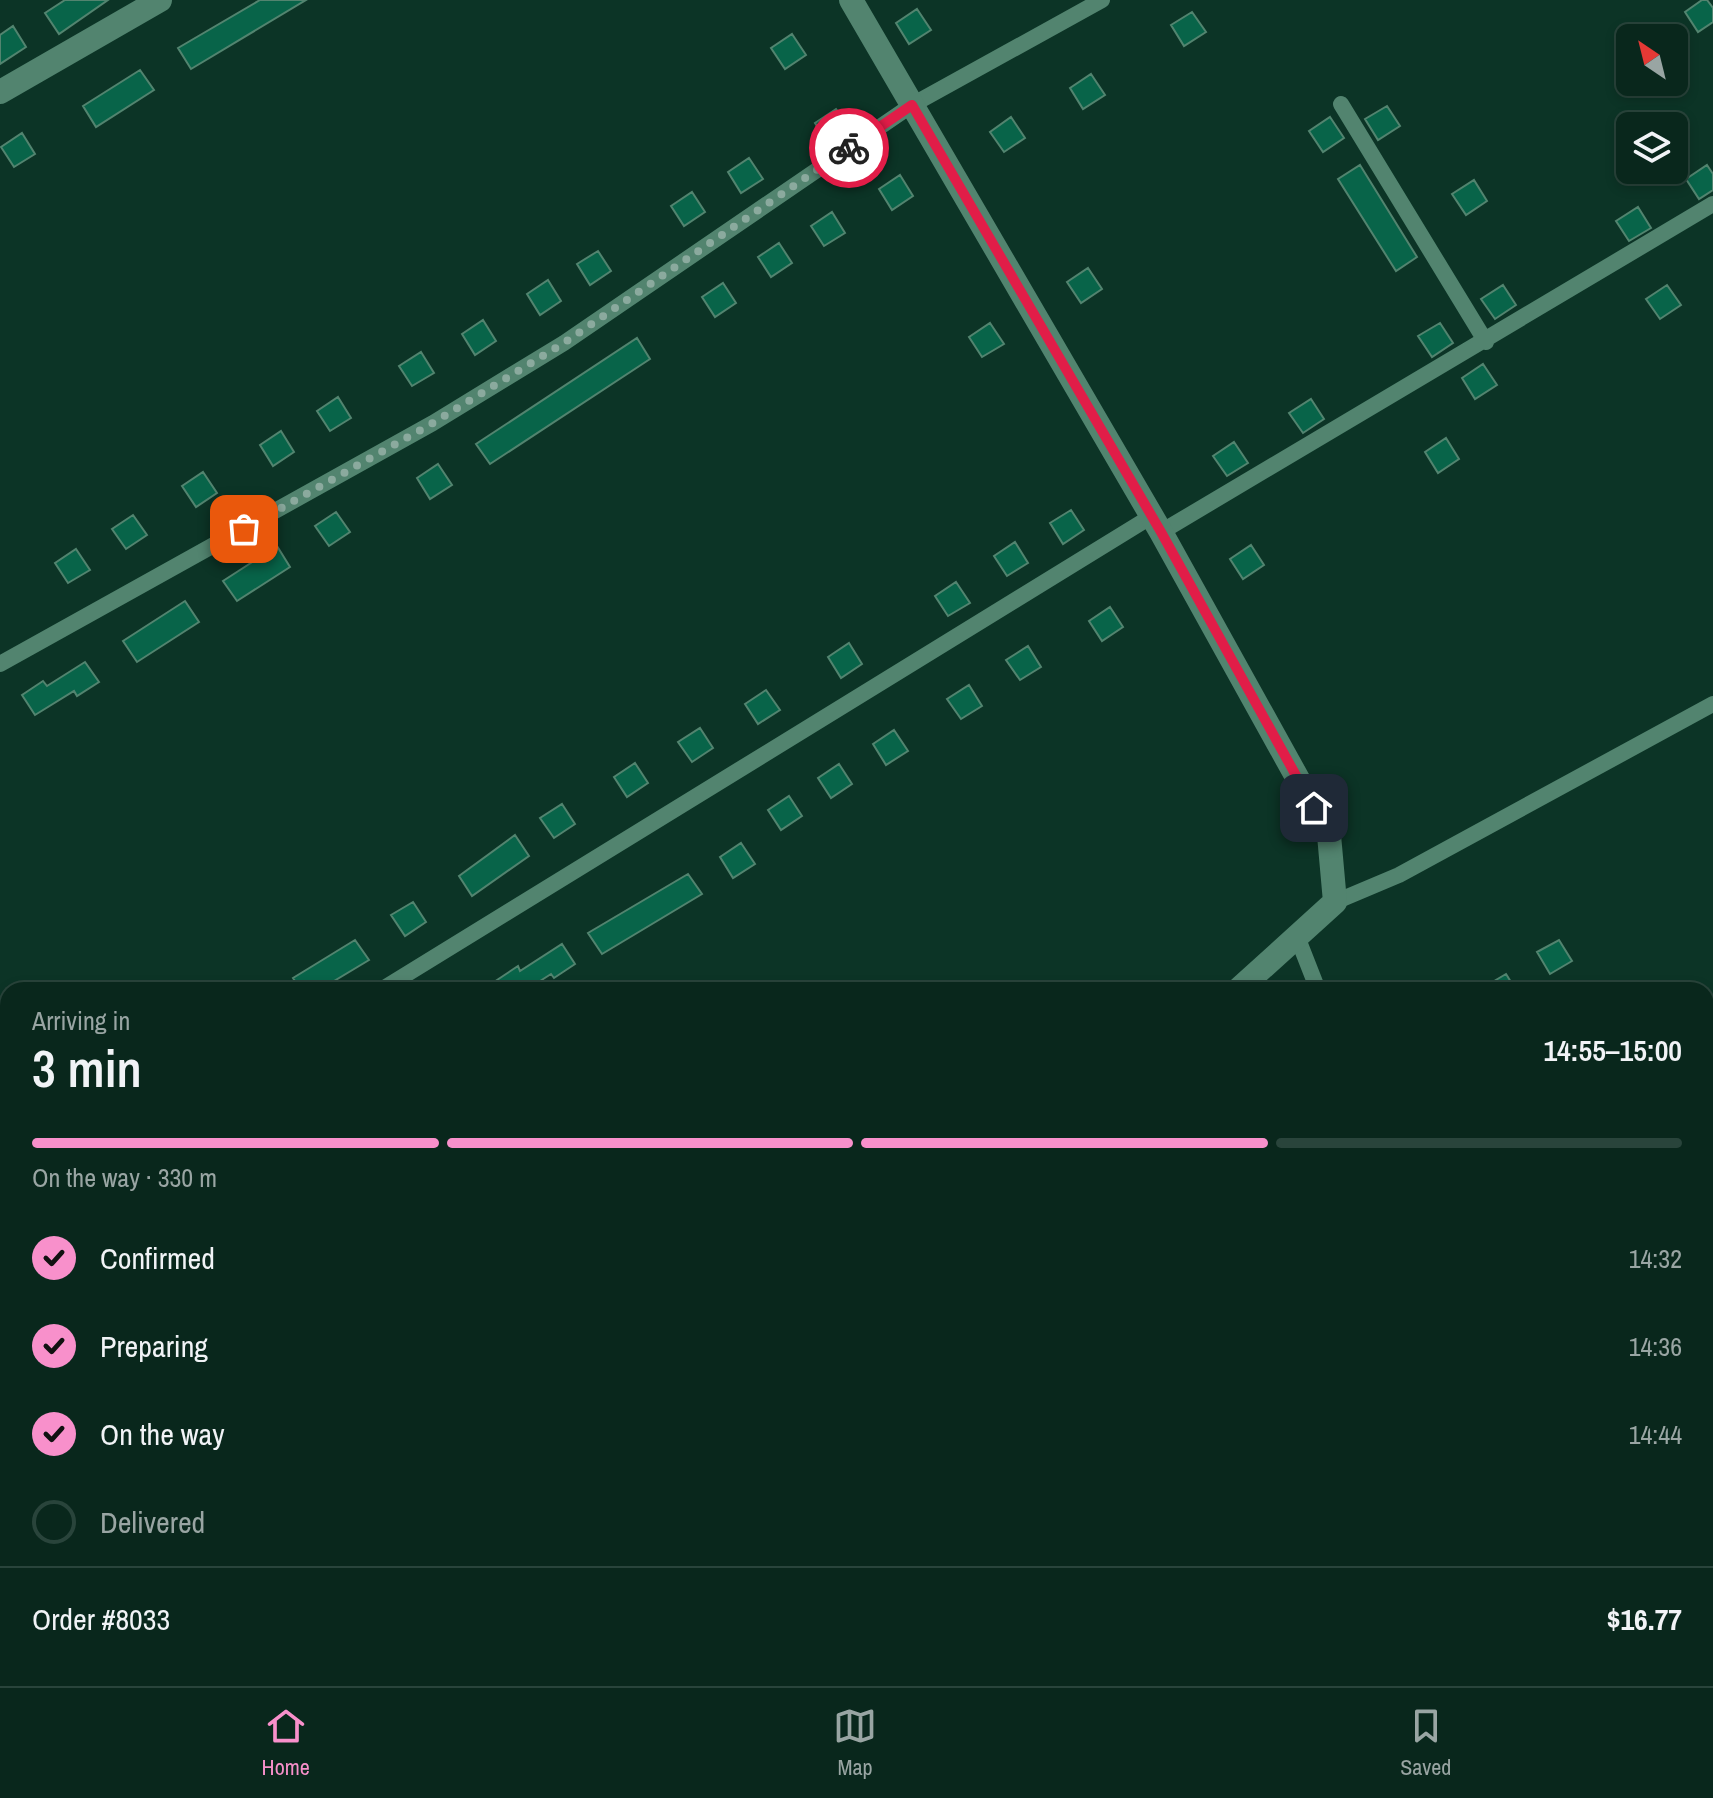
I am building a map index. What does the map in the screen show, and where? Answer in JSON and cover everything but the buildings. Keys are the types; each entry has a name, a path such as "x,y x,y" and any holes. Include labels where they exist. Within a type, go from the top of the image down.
{"street":[{"path":"0,92 160,0"},
{"path":"851,0 1157,524 1329,835 1335,902"},
{"path":"0,664 460,407 564,343 912,105 1102,0"},
{"path":"1341,104 1486,342"},
{"path":"394,982 1157,524 1486,342 1713,204"},
{"path":"1247,982 1335,902 1399,875 1713,704"},
{"path":"1298,939 1315,982"}],"way so far":[{"path":"244,529 433,423 564,343 849,148"}],"route":[{"path":"849,148 912,105 1161,532 1314,808"}]}
